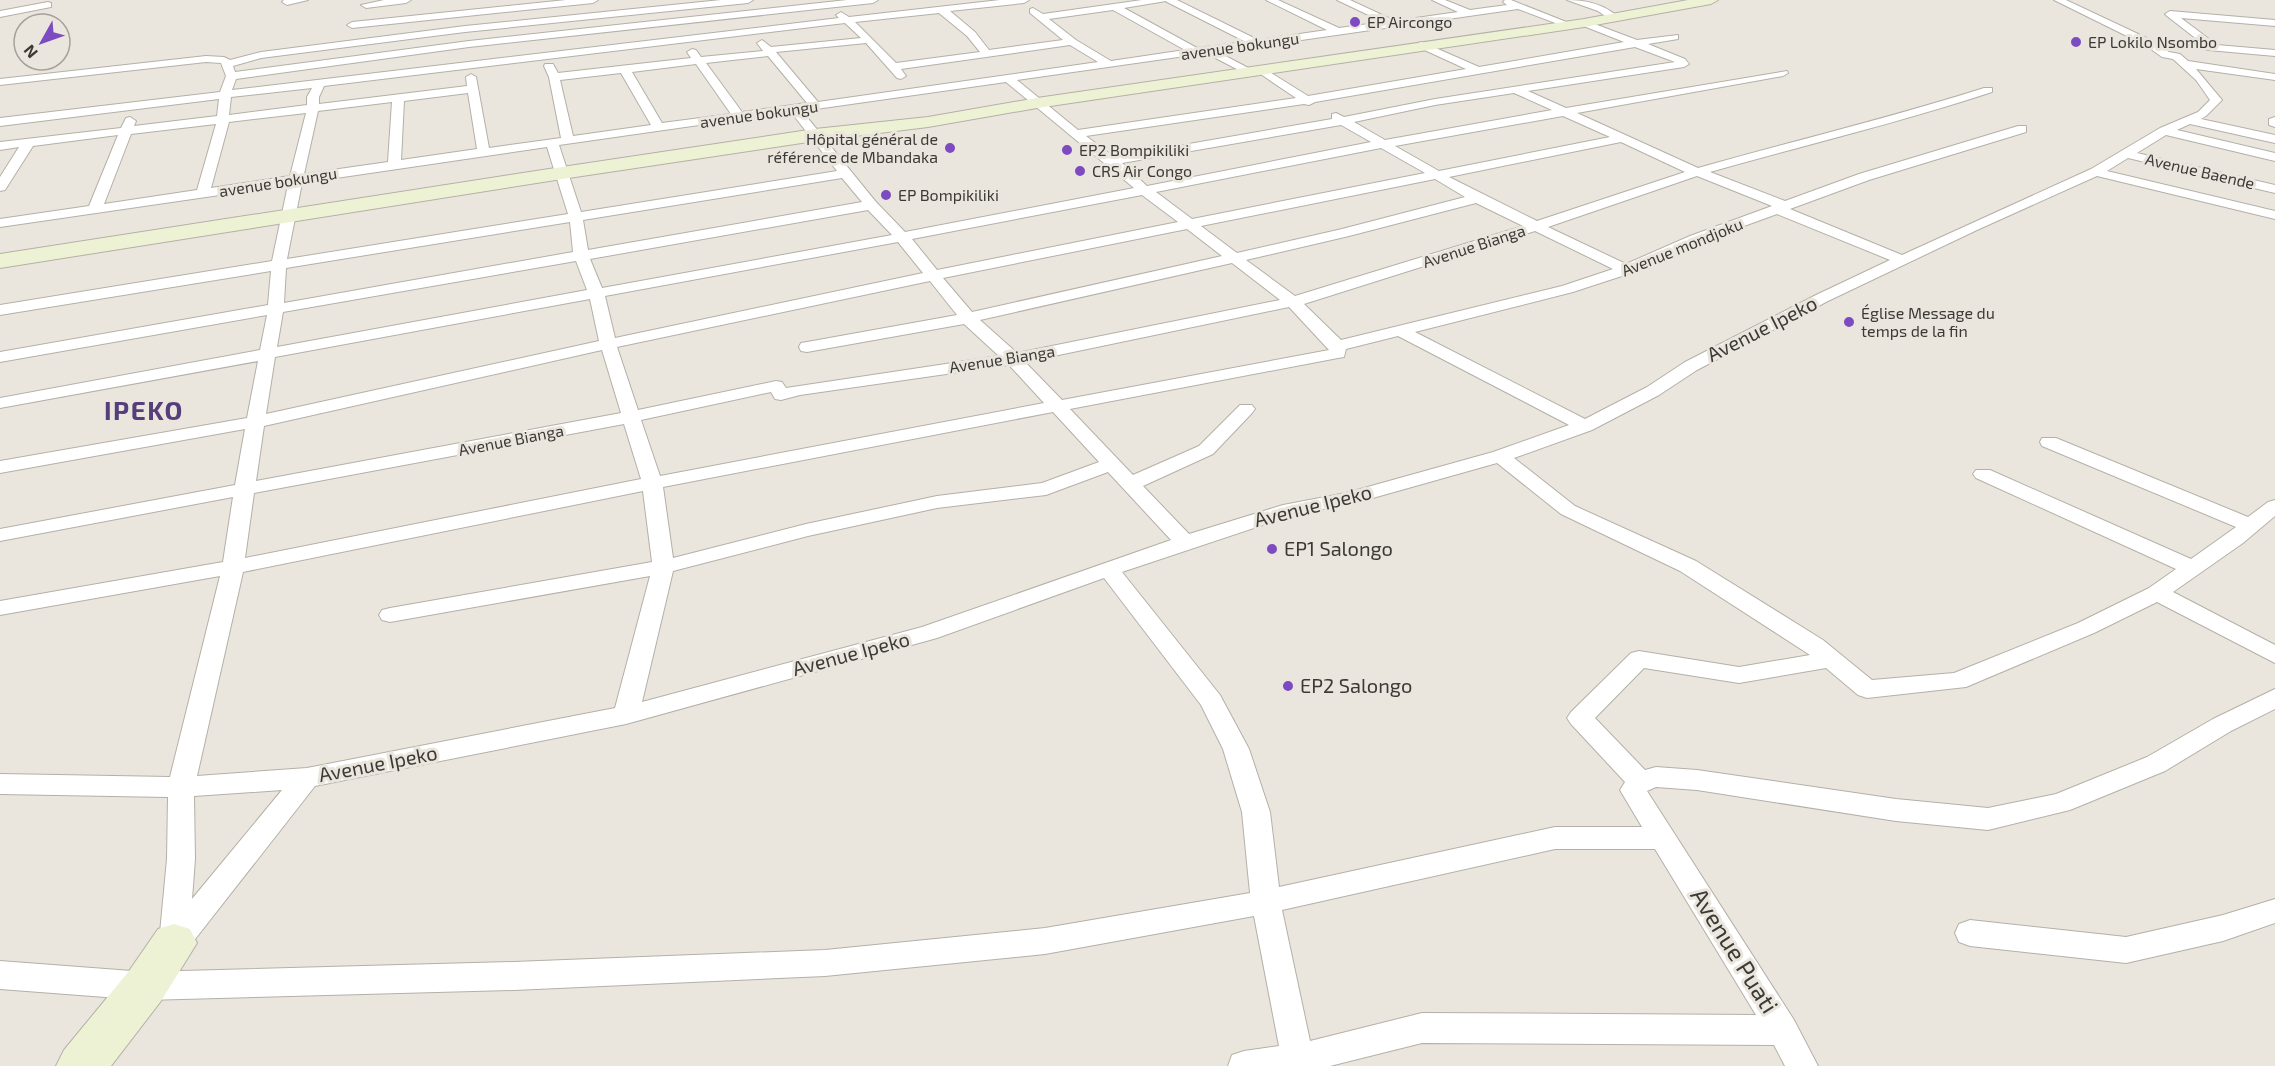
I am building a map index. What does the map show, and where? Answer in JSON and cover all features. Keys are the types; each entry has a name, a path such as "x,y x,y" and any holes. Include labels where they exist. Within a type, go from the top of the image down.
{"street":[{"path":"287,2 303,0"},
{"path":"366,5 406,0"},
{"path":"471,0 466,12 465,29 484,154"},
{"path":"352,25 532,2 593,0"},
{"path":"227,64 261,55 465,29 669,4 748,0"},
{"path":"231,76 469,44 738,16 826,2 873,0"},
{"path":"0,122 1020,0 1072,42 1109,64"},
{"path":"1041,17 1162,0"},
{"path":"1170,0 1257,43"},
{"path":"1271,0 1339,32"},
{"path":"1342,0 1395,24 1515,90 1697,172 1902,260"},
{"path":"1437,0 1470,13"},
{"path":"1112,161 1342,121 1435,102 1684,64 1637,43 1503,0"},
{"path":"1572,0 1601,9 1614,18"},
{"path":"0,261 562,173 815,135 928,122 1037,103 1576,24 1706,0"},
{"name":"Avenue Ipeko","path":"2059,0 2149,43 2166,55 2176,56 2185,50 2213,47 2275,53"},
{"path":"729,1 750,31 816,106"},
{"path":"532,2 544,56 554,77 568,140"},
{"path":"826,2 869,40 916,92"},
{"path":"669,4 684,39 739,117"},
{"path":"0,14 48,5"},
{"path":"1113,6 1202,51 1256,72 1477,198 1626,270"},
{"name":"avenue bokungu","path":"0,223 568,140 1519,6"},
{"path":"942,10 971,34 986,53"},
{"path":"2213,47 2170,14 2275,23"},
{"path":"1075,134 1306,100 1474,69 1674,37"},
{"path":"554,77 690,60 699,62 769,51 869,40"},
{"path":"893,67 1072,42"},
{"name":"Avenue Ipeko","path":"2185,50 2275,62"},
{"name":"Avenue Ipeko","path":"2185,50 2275,77"},
{"name":"Avenue Ipeko","path":"0,784 181,787 307,778 626,715 929,633 1185,542 1290,509 1348,499 1500,456 1585,426 1653,391 1691,366 1747,336 1902,260 2096,172 2164,131 2202,114 2216,100 2200,78 2185,50"},
{"path":"0,82 199,60 224,60 231,76 225,95 223,121 203,193"},
{"path":"624,68 659,128"},
{"path":"0,403 902,237 1383,144 1783,73"},
{"path":"1008,78 1075,134 1112,161 1143,189 1293,302 1337,346"},
{"path":"174,943 181,859 181,787 232,567 276,308 279,264 287,215 313,109 312,97 319,84"},
{"path":"0,146 124,130 223,121 473,89"},
{"name":"Avenue Bianga","path":"0,535 631,417 776,386 781,395 799,390 1013,359 1293,302 1534,227 1697,172 1830,134 1930,109 1988,90"},
{"path":"394,165 398,99"},
{"path":"95,209 124,130 138,106"},
{"path":"794,109 871,205 935,275 968,318 1013,359 1185,542"},
{"path":"2188,120 2275,139"},
{"name":"Avenue mondjoku","path":"1057,407 1332,356 1338,353 1337,346 1556,292 1626,270 1695,239 1864,177 2022,129"},
{"path":"2164,131 2275,157"},
{"path":"0,467 255,422 935,275 1623,138"},
{"path":"0,187 29,142"},
{"path":"552,143 576,217 581,255 596,293 608,344 652,483 663,567 626,715"},
{"name":"Avenue Baende","path":"2126,154 2275,189"},
{"path":"2096,172 2275,215"},
{"path":"0,310 847,173"},
{"path":"807,347 968,318 1344,233 1477,198"},
{"path":"0,357 871,205"},
{"path":"1401,331 1585,426"},
{"path":"0,608 232,567 652,483 1057,407"},
{"path":"1130,484 1206,450 1246,409"},
{"path":"2049,442 2251,526"},
{"path":"1500,456 1568,510 1688,566 1815,646 1867,689 1957,681 2086,628 2172,584 2275,506"},
{"path":"390,615 663,567 806,530 937,502 1046,489 1111,464"},
{"path":"1983,474 2192,568"},
{"path":"1108,569 1211,701 1236,749 1256,812 1266,902 1298,1063"},
{"path":"2157,593 2275,655"},
{"path":"1832,659 1739,675 1639,659 1580,718 1640,781 1656,777 1697,780 1896,810 1988,819 2060,802 2156,764 2222,724 2275,698"},
{"path":"81,1066 146,986 174,943 307,778"},
{"name":"Avenue Puati","path":"1640,781 1634,790 1783,1030 1802,1066"},
{"path":"0,975 146,986 502,976 825,963 1045,941 1266,902 1555,838 1663,838"},
{"path":"1970,933 2126,950 2223,928 2275,911"},
{"path":"1244,1066 1298,1063 1422,1029 1783,1030"}],"place":[{"name":"EP Aircongo","path":"1355,22"},
{"name":"EP Lokilo Nsombo","path":"2076,42"},
{"name":"Hôpital général de référence de Mbandaka","path":"950,148"},
{"name":"EP2 Bompikiliki","path":"1067,150"},
{"name":"CRS Air Congo","path":"1080,171"},
{"name":"EP Bompikiliki","path":"886,195"},
{"name":"Église Message du temps de la fin","path":"1849,322"},
{"name":"EP1 Salongo","path":"1272,549"},
{"name":"EP2 Salongo","path":"1288,686"}],"district":[{"name":"IPEKO","path":"144,411"}]}
